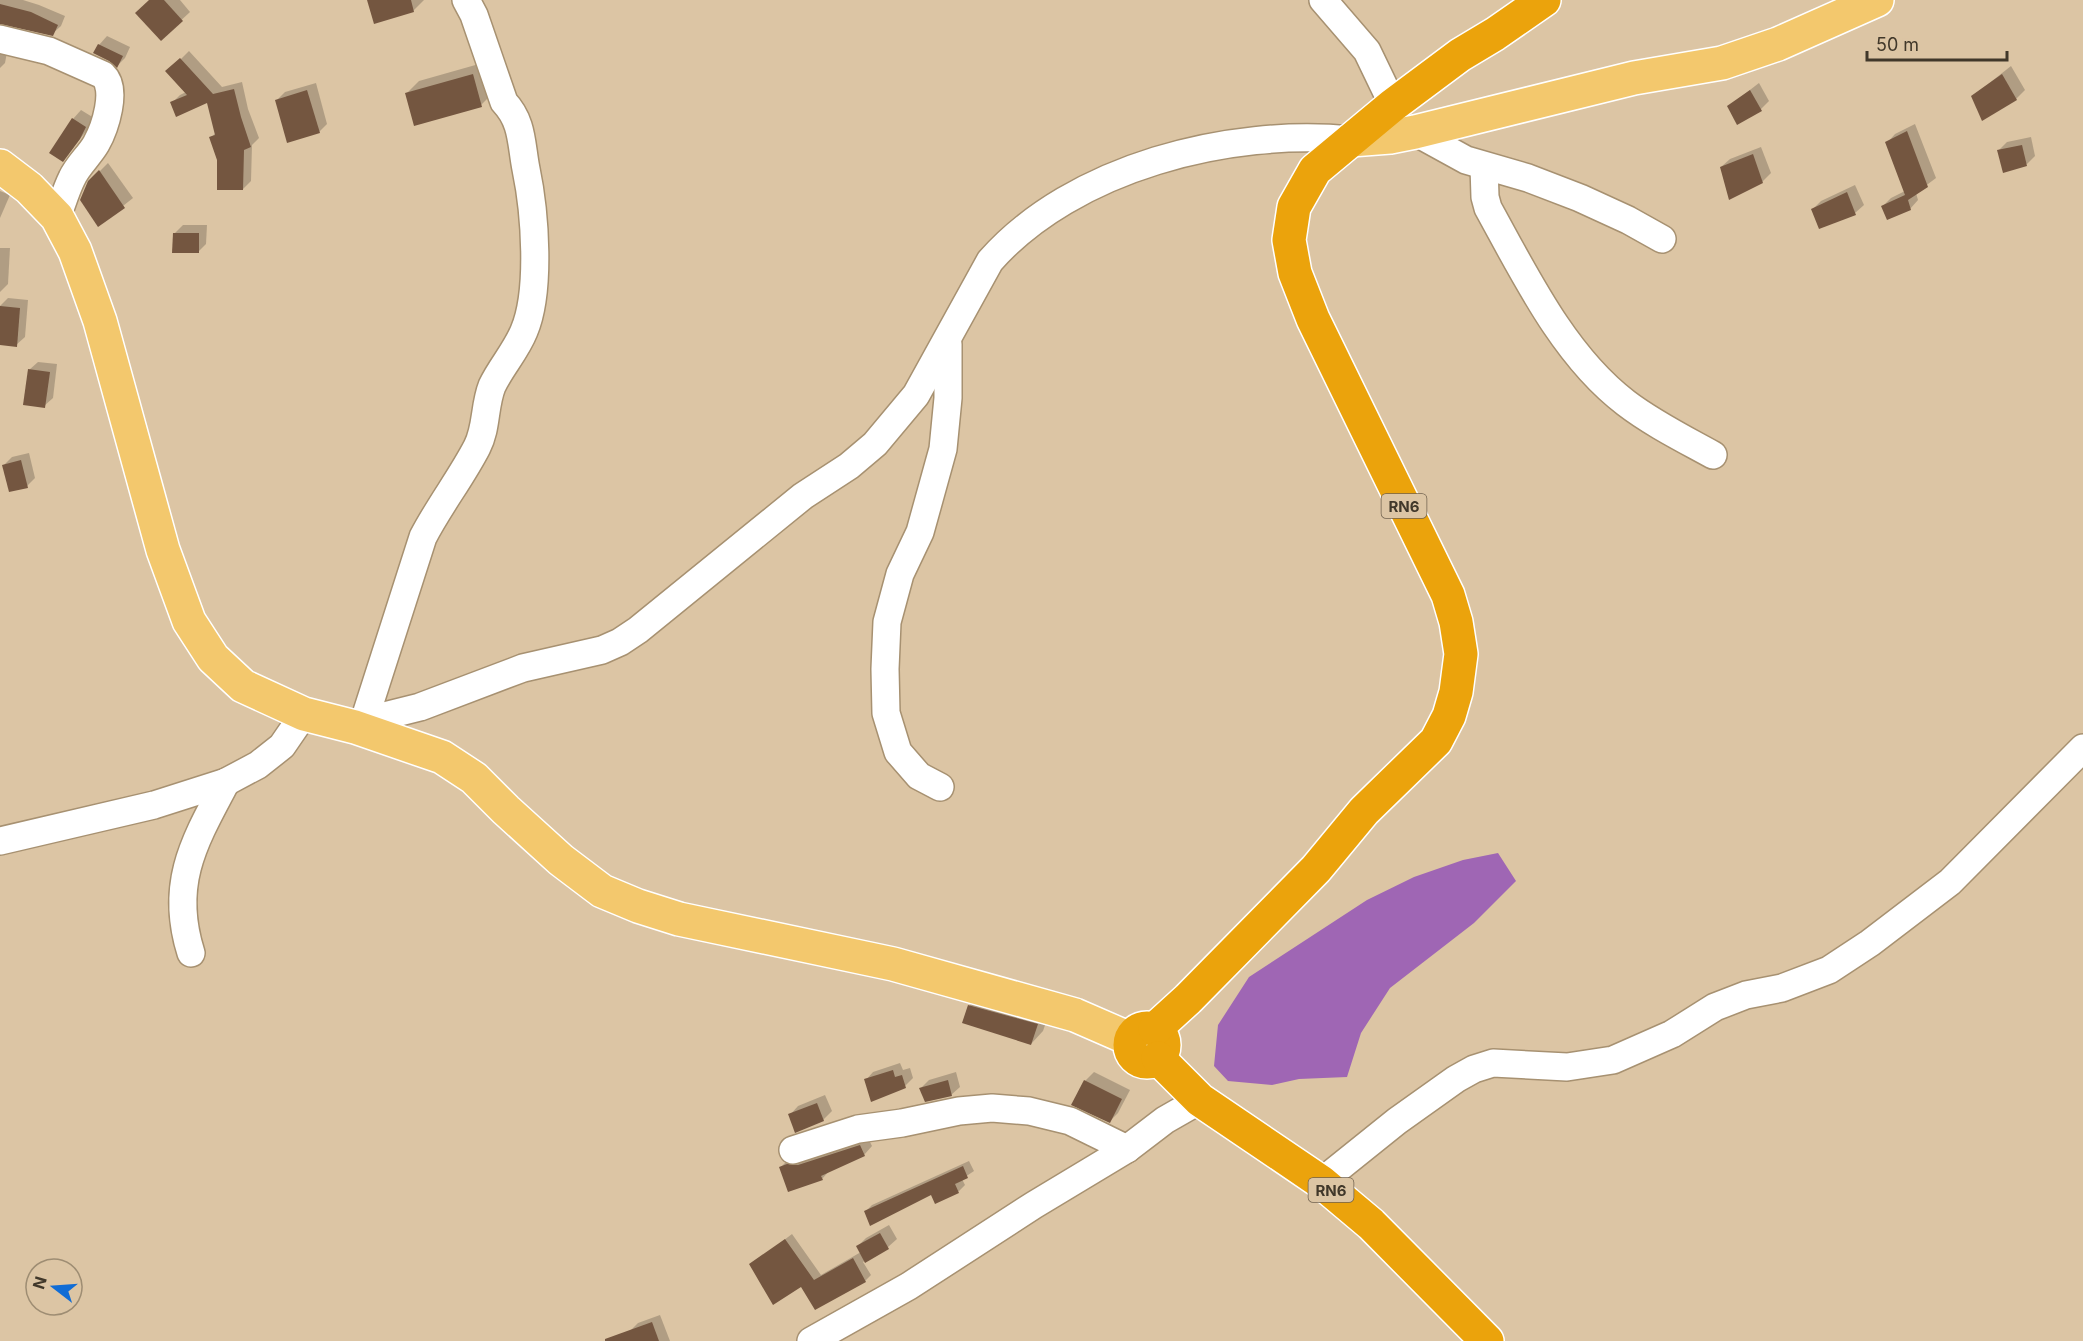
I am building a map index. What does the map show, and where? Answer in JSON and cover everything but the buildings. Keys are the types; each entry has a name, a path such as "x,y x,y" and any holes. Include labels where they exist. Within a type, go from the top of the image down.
{"highway":[{"name":"RN6","path":"1487,1341 1371,1224 1321,1182 1200,1100 1148,1042 1316,869 1364,811 1436,741 1449,716 1456,692 1461,654 1456,622 1448,595 1313,319 1295,273 1289,240 1294,207 1315,170 1393,105 1460,55 1544,0"}],"main road":[{"path":"1351,140 1390,137 1415,132 1634,78 1722,63 1778,44 1877,0"},
{"path":"0,166 29,188 57,217 75,251 100,321 163,550 189,621 213,658 243,686 304,714 360,724 442,757 474,778 561,860 602,891 638,906 679,919 893,964 1075,1015 1148,1042"}],"street":[{"path":"360,724 423,537 477,448 484,432 488,398 493,383 516,347 531,311 534,220 520,126 501,94 466,0"},
{"path":"1323,0 1367,51 1393,105"},
{"path":"0,39 49,51 86,67 108,80 111,91 103,129 95,146 84,157 72,177 57,217"},
{"path":"1415,132 1466,160 1528,178 1580,198 1662,239"},
{"path":"360,724 420,707 523,668 602,650 620,642 693,587 803,496 849,466 875,444 916,395 981,276 1000,250 1040,217 1087,188 1137,166 1210,147 1289,137 1351,140"},
{"path":"1484,166 1485,196 1488,208 1538,298 1579,356 1626,403 1713,455"},
{"path":"940,787 920,776 898,752 885,713 885,669 887,622 900,574 920,532 943,449 948,398 948,340"},
{"path":"0,841 154,805 226,782 258,765 282,746 304,714"},
{"path":"1321,1182 1397,1121 1456,1079 1474,1070 1493,1063 1567,1067 1613,1060 1672,1034 1714,1007 1746,995 1782,988 1828,970 1870,943 1950,882 2083,748"},
{"path":"191,953 184,930 182,903 184,876 197,840 226,782"},
{"path":"811,1341 909,1286 1034,1205 1127,1149 1165,1120 1200,1100"},
{"path":"793,1150 858,1129 902,1123 959,1111 992,1108 1029,1112 1070,1121 1127,1149"}],"shaded area":[{"path":"1498,853 1516,881 1474,923 1390,988 1361,1033 1347,1077 1299,1079 1272,1085 1228,1081 1214,1066 1218,1025 1249,977 1367,900 1414,877 1463,860"}]}
